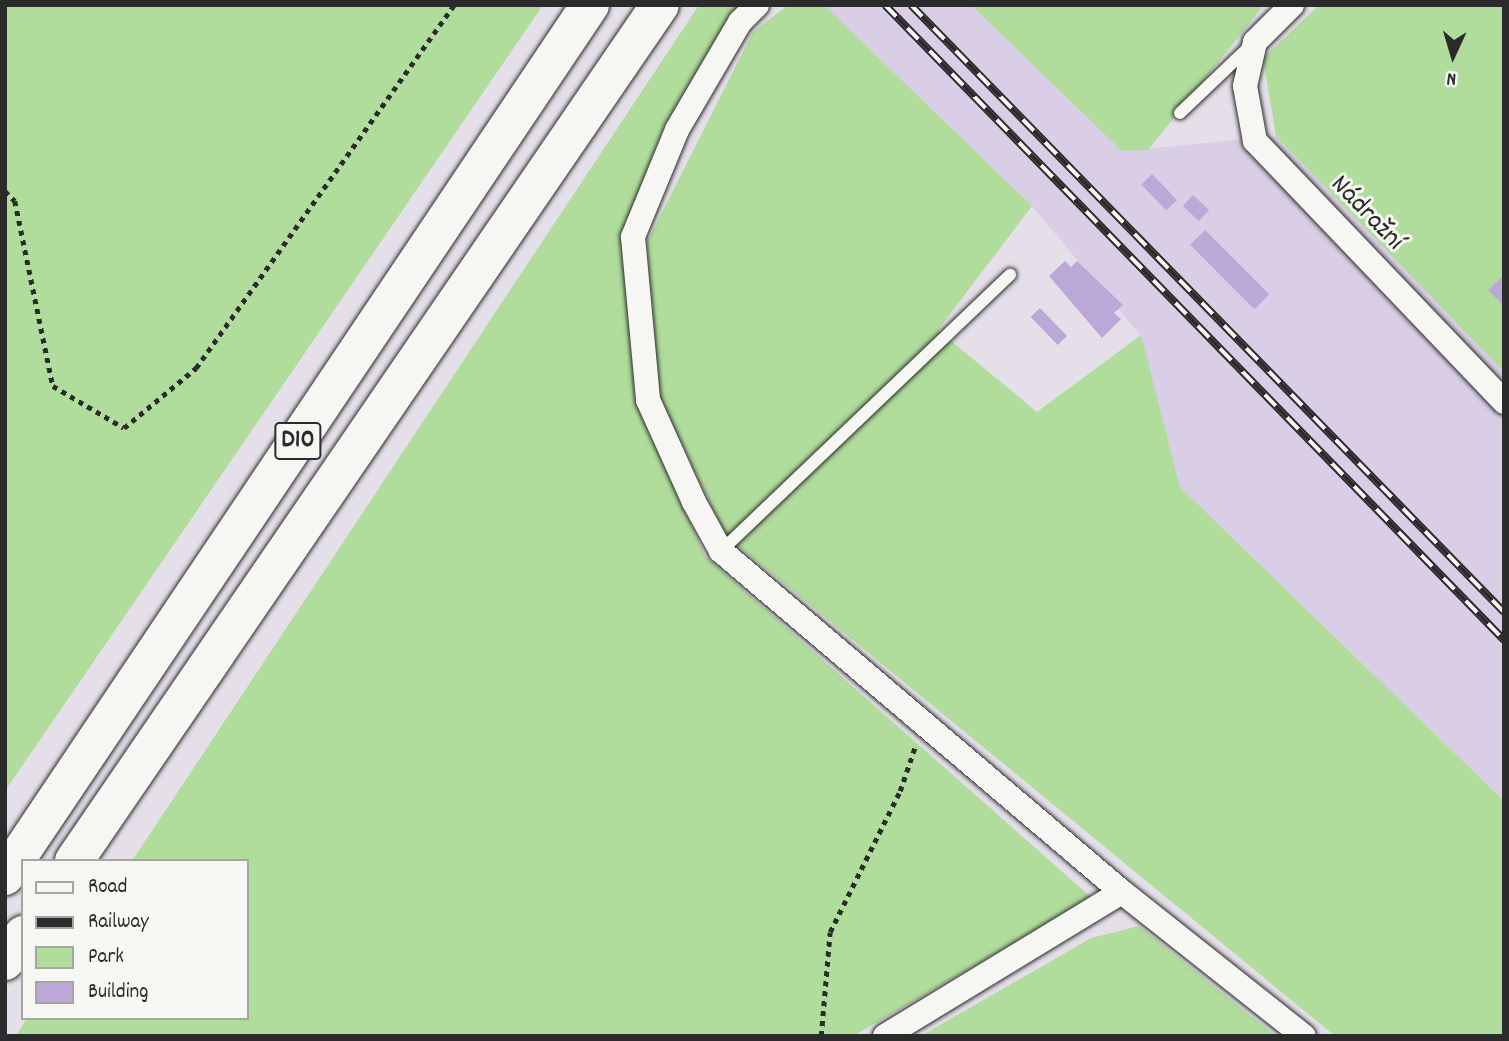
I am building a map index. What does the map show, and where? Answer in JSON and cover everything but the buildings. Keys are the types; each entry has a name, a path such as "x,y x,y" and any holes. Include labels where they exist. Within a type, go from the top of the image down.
{"highway":[{"name":"D10","path":"5,876 590,5"},
{"name":"D10","path":"76,859 660,5"},
{"path":"5,961 21,938"}],"street":[{"path":"757,5 740,22 677,130 633,237 648,400 721,551 1122,892 1304,1036"},
{"path":"1255,42 1292,5"},
{"name":"Nádražní","path":"1255,42 1245,86 1255,141 1504,401"},
{"path":"885,1036 1122,892"}],"lane":[{"path":"1180,113 1255,42"},
{"path":"721,551 1010,275"}],"path":[{"path":"5,191 15,201 53,386 124,428 196,368 454,5"},
{"path":"821,1036 830,932 900,791 923,723"}],"shaded area":[{"path":"824,5 971,5 1123,151 1276,136 1504,372 1504,801 1180,487 1140,335 1032,206"}],"green space":[{"path":"5,5 543,5 5,791"},
{"path":"699,5 741,5 664,127 621,235 636,403 705,556 1092,898 853,1036 16,1036 26,1020 248,1020 248,859 133,859"},
{"path":"788,5 824,5 1032,206 938,330 1037,412 1141,335 1180,487 1504,801 1504,1036 1335,1036 726,536 659,396 647,242 753,32"},
{"path":"971,5 1264,5 1148,150 1122,151"},
{"path":"1319,5 1504,5 1504,372 1276,136 1263,58"},
{"path":"1139,926 1276,1036 921,1036 1091,938"}],"railway":[{"path":"885,5 1504,640"},
{"path":"911,5 1504,612"}]}
